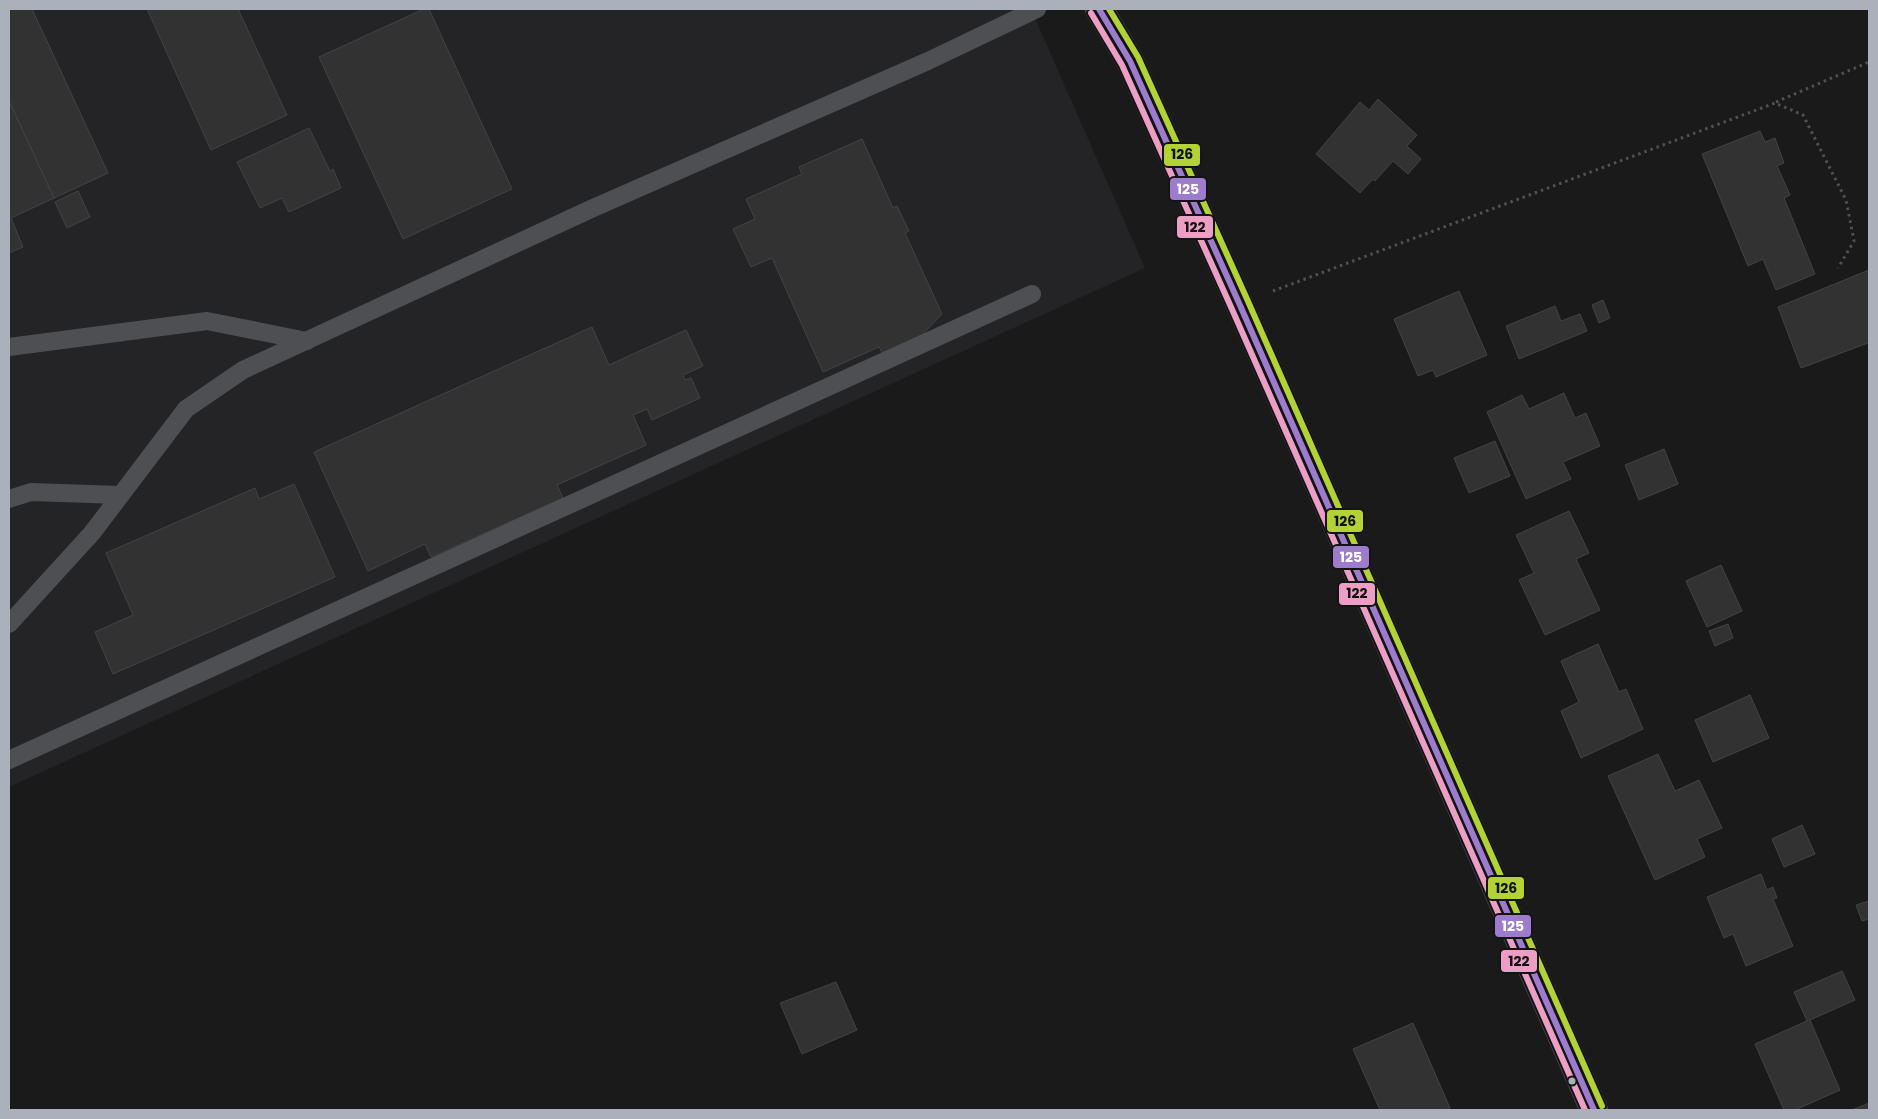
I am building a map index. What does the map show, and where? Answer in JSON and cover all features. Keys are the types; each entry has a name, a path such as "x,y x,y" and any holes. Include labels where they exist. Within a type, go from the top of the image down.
{"main road":[{"path":"1099,9 1130,61 1239,304 1592,1109"}],"lane":[{"path":"9,624 92,533 186,409 243,370 591,209 928,61 1037,9"},
{"path":"9,760 1032,294"},
{"path":"9,347 207,321 306,341"},
{"path":"9,499 31,492 120,495"}],"path":[{"path":"1239,304 1775,103 1869,62"},
{"path":"1775,103 1803,115 1846,200 1854,241 1838,268"}],"shaded area":[{"path":"9,9 1031,9 1145,268 9,787"}],"building":[{"path":"9,9 32,9 108,173 54,198 9,101"},
{"path":"147,9 238,9 287,115 211,150"},
{"path":"424,9 429,9 512,189 403,239 319,57"},
{"path":"1378,99 1417,135 1407,146 1421,159 1408,174 1393,161 1375,181 1373,179 1360,193 1316,154 1360,102 1369,110"},
{"path":"9,101 54,198 11,218 23,247 9,253"},
{"path":"309,128 330,171 333,169 341,188 289,212 282,198 260,208 237,162"},
{"path":"1760,131 1765,142 1775,138 1784,163 1777,166 1790,195 1784,198 1815,274 1776,290 1763,259 1748,266 1702,154"},
{"path":"862,139 893,208 897,206 909,231 905,233 942,314 920,337 883,354 879,347 823,372 772,258 751,267 733,229 755,219 746,199 802,174 799,167"},
{"path":"78,191 90,217 67,228 55,202"},
{"path":"1869,270 1869,345 1868,343 1801,368 1778,307"},
{"path":"1459,291 1487,355 1436,377 1433,370 1418,376 1394,319"},
{"path":"1603,300 1610,318 1599,323 1592,305"},
{"path":"1555,306 1561,321 1580,314 1587,331 1519,359 1506,326"},
{"path":"592,327 609,365 686,330 703,366 683,375 685,380 691,378 700,398 652,420 647,409 633,415 646,445 557,485 563,498 431,557 425,544 368,571 314,452"},
{"path":"1564,393 1575,418 1586,413 1600,446 1563,462 1571,479 1526,499 1487,412 1522,395 1529,409"},
{"path":"1495,441 1510,476 1469,493 1454,458"},
{"path":"1664,449 1678,484 1639,500 1625,465"},
{"path":"294,484 335,577 113,674 95,632 133,615 106,553 255,488 259,499"},
{"path":"1569,511 1589,553 1576,559 1600,610 1545,635 1519,580 1534,573 1516,535"},
{"path":"1721,565 1742,611 1707,627 1686,581"},
{"path":"1728,624 1733,638 1715,646 1709,631"},
{"path":"1598,644 1619,692 1626,689 1643,729 1581,758 1561,711 1579,702 1561,661"},
{"path":"1750,695 1769,738 1713,762 1695,720"},
{"path":"1658,754 1675,791 1699,780 1722,828 1697,839 1705,857 1655,880 1608,776"},
{"path":"1802,825 1815,854 1784,867 1772,839"},
{"path":"1761,874 1767,890 1773,887 1777,898 1773,899 1793,946 1746,966 1733,934 1724,938 1707,897"},
{"path":"1869,901 1869,919 1862,921 1856,905"},
{"path":"1842,971 1855,1000 1810,1020 1840,1090 1795,1110 1784,1110 1755,1044 1807,1021 1794,992"},
{"path":"836,982 857,1030 802,1054 780,1003"},
{"path":"1413,1023 1450,1108 1445,1110 1380,1110 1353,1049"},
{"path":"1869,1103 1869,1110 1852,1110"}],"transit line":[{"name":"125","path":"1099,9 1130,61 1239,303 1594,1110"},
{"name":"126","path":"1109,9 1138,57 1247,299 1602,1106"},
{"name":"122","path":"1091,13 1122,65 1231,307 1585,1110"}]}
